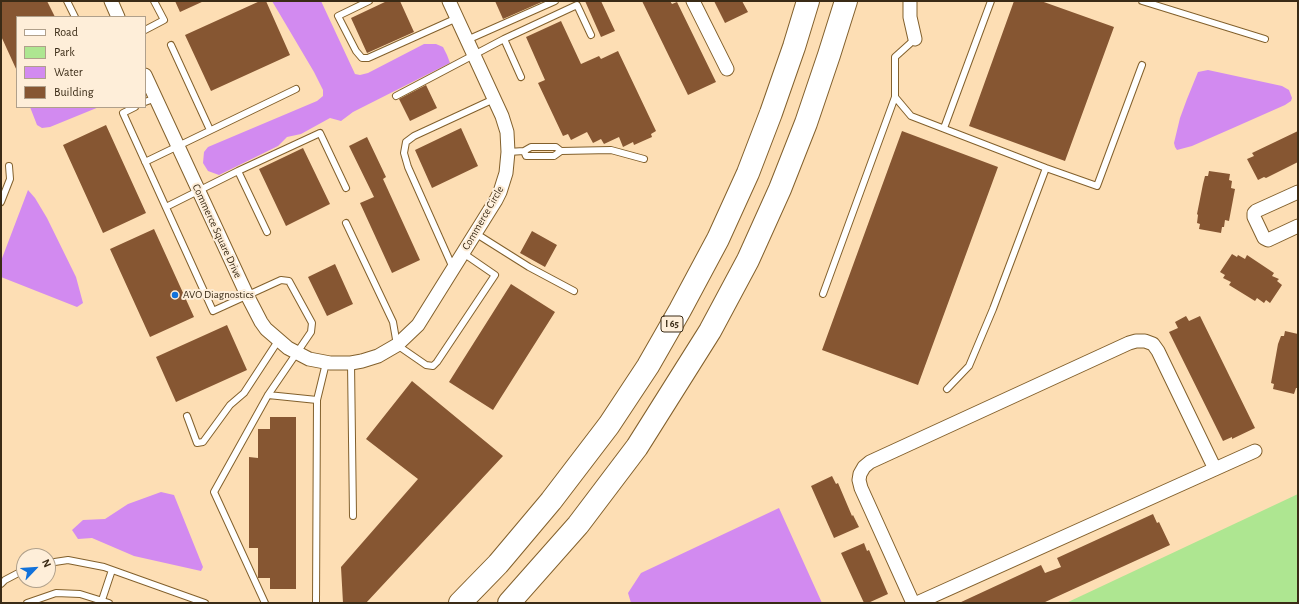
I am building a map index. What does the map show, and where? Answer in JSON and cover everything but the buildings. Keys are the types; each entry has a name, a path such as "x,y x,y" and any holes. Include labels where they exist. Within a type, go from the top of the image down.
{"highway":[{"name":"I 65","path":"460,603 498,564 551,501 604,431 648,366 677,316 718,239 748,173 794,47 808,1"},
{"path":"509,603 578,526 637,447 710,331 748,260 780,189 808,115 846,1"}],"street":[{"path":"111,1 118,16"},
{"name":"Commerce Circle","path":"393,348 418,324 500,192 506,173 508,152 507,132 502,116 449,1"},
{"path":"693,1 727,69"},
{"path":"910,1 910,17 915,39"},
{"name":"Commerce Square Drive","path":"146,80 150,100 178,146 247,296 261,322 278,341 296,353 309,359 326,363 351,363 371,358 393,348"},
{"path":"1298,192 1256,211 1254,213 1254,217 1264,238 1268,240 1298,226"},
{"path":"913,603 861,488 859,480 860,474 864,467 870,462 1129,343 1145,341 1153,344 1158,351 1215,469"},
{"path":"917,603 1254,451"}],"lane":[{"path":"67,1 74,16"},
{"path":"146,29 164,20 154,1"},
{"path":"369,1 338,16 356,51 362,58 368,58 457,18"},
{"path":"467,40 554,1"},
{"path":"944,128 991,1"},
{"path":"1142,1 1264,39"},
{"path":"396,96 504,39 577,5 591,35"},
{"path":"504,39 521,77"},
{"path":"823,294 895,97 895,57 915,39"},
{"path":"171,45 210,130"},
{"path":"895,97 911,116 1097,186 1142,65"},
{"path":"145,162 296,89"},
{"path":"453,268 408,167 404,153 406,142 414,136 494,99"},
{"path":"133,108 123,113 213,311 281,280 289,281 312,323 311,332 268,395 214,492 265,603"},
{"path":"166,207 238,171 320,133 346,188"},
{"path":"508,152 524,151 531,146 556,147 561,151"},
{"path":"524,151 526,156 554,156 561,151 611,150 644,159"},
{"path":"1,202 10,179 9,166"},
{"path":"946,389 969,366 993,309 1046,168"},
{"path":"238,171 267,232"},
{"path":"346,223 393,322 393,348 426,365 432,366 438,362 495,275 463,253"},
{"path":"475,234 529,267 574,291"},
{"path":"187,416 198,443 203,442 230,405 244,394 278,341"},
{"path":"316,603 318,400 326,363"},
{"path":"351,363 353,516"},
{"path":"268,395 318,400"},
{"path":"56,562 68,560 112,570 206,603"},
{"path":"102,602 112,570"},
{"path":"1,584 16,574"},
{"path":"27,603 56,593 80,594 109,603"}],"green space":[{"path":"1298,494 1298,603 1066,603"}],"water":[{"path":"272,1 321,1 355,74 360,75 368,73 424,44 436,44 443,47 450,63 353,112 341,121 330,118 301,134 287,137 278,146 219,175 208,171 203,163 204,152 208,147 317,101 323,96 323,90 314,72"},
{"path":"1208,70 1282,86 1289,90 1292,98 1291,101 1192,146 1177,150 1174,143 1180,118 1187,99 1198,72"},
{"path":"30,108 97,108 50,127 42,128 37,125"},
{"path":"28,190 35,198 47,218 76,277 83,303 77,307 1,277 1,261"},
{"path":"161,492 174,495 203,567 201,571 134,556 92,538 78,539 72,530 83,520 105,519 128,504"},
{"path":"779,508 822,603 631,603 628,593 641,573"}],"place":[{"name":"AVO Diagnostics","path":"175,295"}]}
